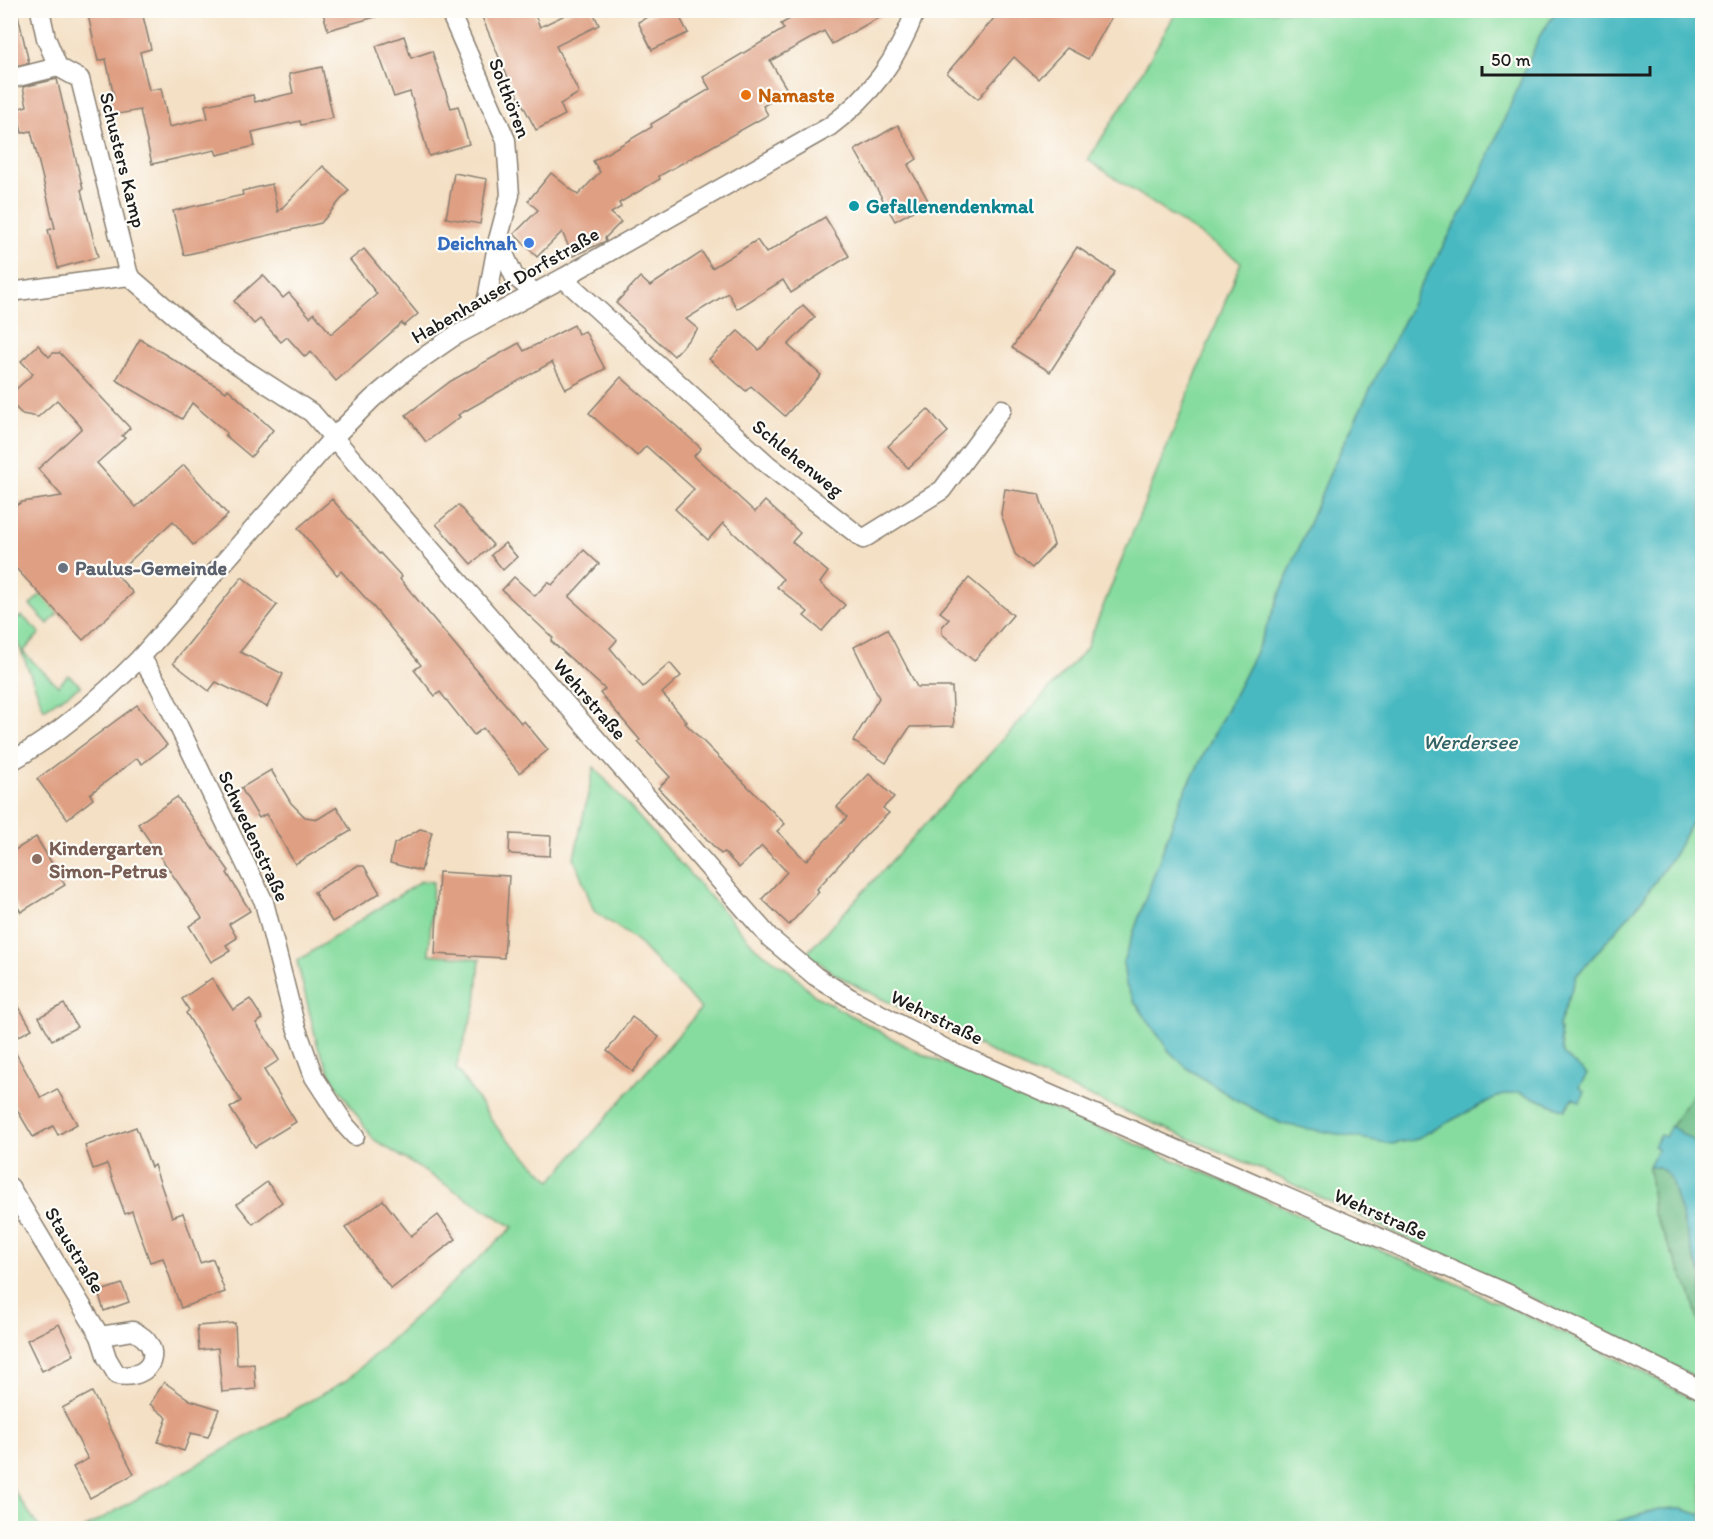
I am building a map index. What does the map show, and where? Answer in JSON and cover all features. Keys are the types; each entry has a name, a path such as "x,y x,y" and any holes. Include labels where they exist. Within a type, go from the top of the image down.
{"street":[{"path":"10,79 58,68 46,38 40,10"},
{"name":"Solthören","path":"449,10 506,140 510,195 498,240 483,321"},
{"name":"Habenhauser Dorfstraße","path":"10,762 84,710 114,684 141,657 332,438 372,399 411,366 453,337 563,278 829,127 852,110 881,77 908,32 916,10"},
{"name":"Schusters Kamp","path":"58,68 80,79 129,276"},
{"path":"498,240 514,276 535,293"},
{"path":"10,292 129,276"},
{"name":"Wehrstraße","path":"129,276 216,351 312,413 770,938 814,976 850,998 948,1050 1511,1295 1702,1390"},
{"name":"Schlehenweg","path":"563,278 767,464 863,539 942,490 1002,409"},
{"name":"Schwedenstraße","path":"141,657 159,686 264,902 295,1024 314,1077 345,1126 355,1136"},
{"name":"Staustraße","path":"10,1187 100,1336"}],"green space":[{"path":"1177,11 1557,11 1540,35 1473,193 1418,291 1332,468 1257,650 1181,799 1123,962 1126,985 1169,1051 1187,1068 1233,1098 1282,1124 1414,1140 1496,1097 1519,1092 1565,1110 1573,1098 1579,1101 1579,1087 1563,1054 1559,1025 1577,975 1640,903 1675,853 1702,807 1702,1100 1693,1094 1671,1126 1649,1166 1653,1212 1691,1294 1702,1334 1702,1380 1261,1169 1030,1071 864,990 833,973 807,953 1086,649 1241,262 1088,160"},
{"path":"41,594 58,613 48,624 30,605"},
{"path":"22,616 40,633 23,652 58,686 68,675 81,686 44,709 11,625 11,621"},
{"path":"594,767 756,948 790,971 814,995 915,1051 1221,1180 1467,1288 1642,1371 1702,1405 1702,1515 1681,1509 1660,1509 1594,1528 85,1528 347,1380 513,1227 373,1139 334,1081 318,1047 297,961 421,881 433,882 429,954 480,959 476,1003 456,1068 498,1129 551,1181 701,1009 636,940 594,911 574,858"},
{"path":"1693,1093 1702,1100 1702,1147 1671,1126"},
{"path":"1649,1166 1661,1169 1670,1177 1694,1258 1702,1275 1702,1334 1691,1294 1653,1212"},
{"path":"11,1487 40,1528 11,1528"}],"water":[{"name":"Werdersee","path":"1557,11 1702,11 1702,807 1675,853 1640,903 1577,975 1559,1025 1563,1054 1587,1074 1579,1087 1585,1092 1580,1102 1573,1098 1565,1110 1519,1092 1496,1097 1414,1140 1392,1144 1282,1124 1233,1098 1187,1068 1169,1051 1126,985 1123,962 1181,799 1257,650 1332,468 1418,291 1473,193 1540,35"},
{"path":"1671,1126 1702,1147 1702,1275 1694,1258 1670,1177 1661,1169 1649,1166 1658,1149 1653,1146 1660,1135 1665,1137"},
{"path":"1660,1509 1681,1509 1702,1515 1702,1528 1594,1528"}],"building":[{"path":"87,10 133,10 133,14 142,12 151,49 140,52 149,90 161,88 169,127 208,118 205,105 253,95 255,102 293,93 289,74 322,67 333,118 301,125 300,121 252,132 255,146 217,155 215,150 152,164 140,110 113,115 109,98 114,97 106,59 98,61"},
{"path":"322,10 379,10 379,16 328,30"},
{"path":"479,10 533,10 540,27 575,10 592,10 599,25 556,46 579,93 560,104 565,115 536,130 504,69"},
{"path":"661,10 676,10 688,33 652,50 638,22"},
{"path":"805,10 892,10 832,44 824,31 770,61 788,91 763,106 768,115 659,176 660,179 619,203 621,207 611,213 621,222 605,238 606,241 573,256 562,232 537,257 514,234 538,210 528,201 551,173 578,195 600,172 593,161 652,127 651,124 710,89 703,77 784,29 781,24"},
{"path":"1001,10 1102,10 1112,16 1088,59 1067,48 1038,79 1014,57 978,99 947,73"},
{"path":"18,15 29,63 10,67 10,16"},
{"path":"404,36 411,58 432,51 451,108 458,106 469,144 429,156 410,92 394,97 376,46"},
{"path":"57,79 98,257 58,268 48,230 55,228 31,131 22,133 16,109 27,106 23,87"},
{"path":"898,125 917,159 908,165 929,202 895,221 855,150"},
{"path":"323,166 349,190 321,223 184,255 173,211 243,195 242,191 272,184 278,212"},
{"path":"454,173 487,179 480,224 446,218"},
{"path":"825,217 849,256 791,293 783,280 737,309 728,293 686,319 698,329 674,356 616,303 640,277 650,286 702,252 712,268 757,240 766,253"},
{"path":"1077,247 1115,272 1050,372 1012,348"},
{"path":"364,249 418,314 404,326 402,323 336,381 311,352 305,357 287,337 281,342 260,319 254,324 234,301 263,275 283,298 289,293 310,317 314,313 331,334 377,294 350,260"},
{"path":"803,305 815,317 788,345 821,375 785,416 751,386 746,391 709,359 738,331 759,350"},
{"path":"574,325 578,334 585,331 605,369 566,389 552,362 458,415 460,417 426,442 406,415 451,381 519,343 524,351"},
{"path":"140,339 226,392 228,389 273,430 251,457 192,403 182,419 116,380"},
{"path":"38,345 49,357 53,353 60,353 130,428 122,436 125,438 97,463 136,507 184,465 228,515 193,545 173,521 116,574 133,593 83,640 10,562 10,509 22,502 62,496 38,469 82,428 57,400 38,417 22,414 14,406 14,391 33,374 21,361"},
{"path":"621,377 701,448 694,456 755,512 765,501 800,533 792,542 828,572 820,583 845,605 822,631 804,616 808,612 777,587 783,579 723,523 708,540 675,509 694,489 646,446 637,456 589,413"},
{"path":"928,409 948,432 908,468 888,446"},
{"path":"1005,489 1039,494 1054,545 1032,568 1015,554 1001,514"},
{"path":"332,499 402,577 400,579 521,723 524,721 548,750 519,773 483,728 474,735 440,692 435,696 414,670 421,665 371,604 341,571 337,575 298,528"},
{"path":"458,505 493,545 471,564 436,524"},
{"path":"505,543 517,557 503,570 491,555"},
{"path":"584,550 599,564 569,597 617,640 610,648 643,687 670,663 681,676 662,693 687,722 685,723 785,824 777,831 806,861 847,817 837,807 869,774 894,797 883,808 889,813 817,889 819,892 789,925 762,899 787,872 762,846 739,868 724,852 721,854 658,788 670,777 638,742 640,740 600,693 605,689 551,641 553,638 502,590 514,577 535,596 548,582 552,585"},
{"path":"242,577 277,605 240,652 283,674 267,707 216,682 209,691 173,663"},
{"path":"969,578 1013,615 974,661 942,634 942,627 949,619 940,612"},
{"path":"887,629 917,687 952,687 954,726 910,727 886,763 853,741 879,698 854,647"},
{"path":"137,705 167,745 142,764 137,758 90,794 93,799 67,819 37,779"},
{"path":"271,770 291,803 305,817 318,819 337,807 351,831 295,864 266,814 259,818 241,788"},
{"path":"177,797 229,871 227,873 250,911 229,924 237,938 226,945 230,951 211,962 189,926 202,918 138,824"},
{"path":"420,829 432,832 421,871 390,863 394,844"},
{"path":"510,834 551,836 550,856 509,854"},
{"path":"36,837 65,885 21,912 10,896 10,853"},
{"path":"357,866 364,866 380,893 332,922 314,892"},
{"path":"439,872 509,876 504,958 435,954"},
{"path":"212,978 233,1010 250,999 263,1019 256,1023 279,1060 264,1070 296,1122 255,1147 230,1108 241,1101 186,1013 189,1010 182,999"},
{"path":"10,992 32,1029 10,1041"},
{"path":"64,1004 77,1027 52,1040 39,1017"},
{"path":"632,1017 659,1037 633,1072 607,1051"},
{"path":"10,1043 41,1098 57,1089 77,1124 58,1135 53,1126 33,1137 10,1098"},
{"path":"136,1127 151,1167 154,1165 172,1217 183,1213 200,1263 213,1259 225,1292 181,1308 163,1258 150,1262 132,1211 125,1214 107,1164 93,1169 85,1146"},
{"path":"267,1182 282,1202 253,1224 237,1204"},
{"path":"383,1200 411,1236 438,1215 456,1239 391,1289 345,1228"},
{"path":"122,1284 129,1302 104,1311 98,1292"},
{"path":"235,1323 237,1365 254,1364 256,1389 222,1392 218,1348 199,1350 197,1326"},
{"path":"59,1324 74,1355 42,1371 27,1340"},
{"path":"164,1382 190,1400 219,1409 208,1437 191,1433 184,1451 158,1442 167,1418 150,1404"},
{"path":"92,1392 134,1474 90,1498 73,1467 88,1459 62,1408"}],"place":[{"name":"Namaste","path":"746,95"},
{"name":"Gefallenendenkmal","path":"854,206"},
{"name":"Deichnah","path":"529,243"},
{"name":"Paulus-Gemeinde","path":"63,568"},
{"name":"Kindergarten Simon-Petrus","path":"37,859"}]}
